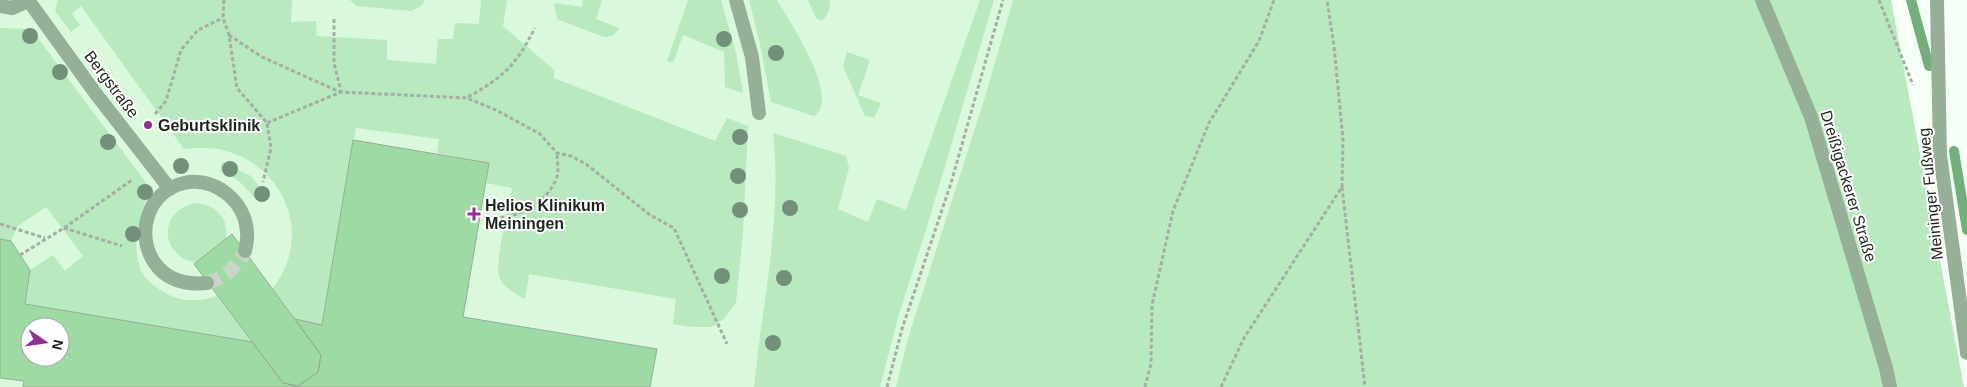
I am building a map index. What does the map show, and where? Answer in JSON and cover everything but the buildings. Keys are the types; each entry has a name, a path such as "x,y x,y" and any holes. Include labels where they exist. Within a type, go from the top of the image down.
{"street":[{"path":"0,6 12,8 29,0"},
{"name":"Bergstraße","path":"29,0 96,94 170,189"},
{"path":"736,0 752,57 759,113"},
{"name":"Dreißigackerer Straße","path":"1762,0 1811,117 1890,387"},
{"name":"Meininger Fußweg","path":"1937,0 1940,155 1967,353"},
{"path":"207,283 194,284 167,276 158,268 149,255 145,238 146,220 157,199 170,189 183,183 209,184 222,190 236,202 244,216 247,233 245,251"}],"path":[{"path":"224,0 224,18 229,36 237,88 266,123 271,148 263,182"},
{"path":"887,387 902,329 951,183 1003,0"},
{"path":"1145,387 1151,364 1152,305 1173,211 1209,123 1259,41 1274,0"},
{"path":"1327,0 1334,46 1343,140 1342,187 1365,387"},
{"path":"1879,0 1915,91"},
{"path":"155,114 166,101 180,50 198,30 224,18"},
{"path":"334,19 334,63 341,92"},
{"path":"467,98 490,85 511,67 535,28"},
{"path":"229,36 262,57 341,92 467,98 524,124 540,134 557,152 571,156 586,164 650,215 674,228 727,344"},
{"path":"266,123 341,92"},
{"path":"494,218 505,218 530,209 546,195 558,176 557,152"},
{"path":"20,255 64,228 128,184 151,164"},
{"path":"1221,387 1244,338 1342,187"},
{"path":"0,224 46,238"},
{"path":"64,228 149,255"}],"shaded area":[{"name":"Helios Klinikum Meiningen","path":"0,0 1013,0 984,100 908,338 896,387 0,387"},
{"path":"58,0 292,0 291,22 316,21 317,36 387,40 387,60 436,64 438,39 453,39 455,23 479,24 481,0 507,0 503,26 554,70 554,78 715,141 727,118 748,126 743,233 736,303 724,319 711,327 692,327 673,324 676,299 529,274 525,299 506,287 499,276 499,258 512,188 486,183 489,163 437,153 439,139 356,128 322,325 295,319 272,289 285,269 291,248 292,226 287,206 277,187 263,171 245,158 218,149 184,149 81,6 72,14 80,25 71,32 55,11"},
{"path":"350,0 425,0 421,6 411,11 357,6"},
{"path":"583,0 602,0 596,19 619,28 615,34 604,37 557,19 554,3 582,7"},
{"path":"688,0 721,0 736,53 743,93 725,87 724,52 683,35 673,63 667,61"},
{"path":"749,0 777,0 801,41 818,77 822,93 821,107 814,116 771,102"},
{"path":"808,0 830,0 828,12 821,21 816,18"},
{"path":"980,0 994,0 926,230 899,314 880,387 754,387 774,224 776,178 773,133 846,156 849,168 838,209 868,222 877,199 906,210"},
{"path":"1013,0 1891,0 1964,387 896,387 908,338 984,100"},
{"path":"0,28 31,29 147,184 148,196 139,220 137,237 138,262 146,278 162,291 176,298 196,300 217,296 252,342 25,304 30,270 53,255 65,271 83,256 46,207 18,226 11,241 0,239"},
{"path":"847,52 870,60 858,95 881,103 874,118 865,116 843,66"},
{"path":"222,162 251,176 264,193 256,200 240,182 220,171"},
{"path":"196,203 204,204 216,211 224,221 226,228 225,243 199,263 186,260 176,253 170,244 168,234 169,224 174,215 183,207"}],"waterway":[{"path":"1911,0 1929,66"},
{"path":"1954,151 1967,230"}],"tunnel":[{"path":"207,283 230,271 245,251"}],"place":[{"name":"Geburtsklinik","path":"148,125"},
{"name":"Helios Klinikum Meiningen","path":"474,214"}]}
